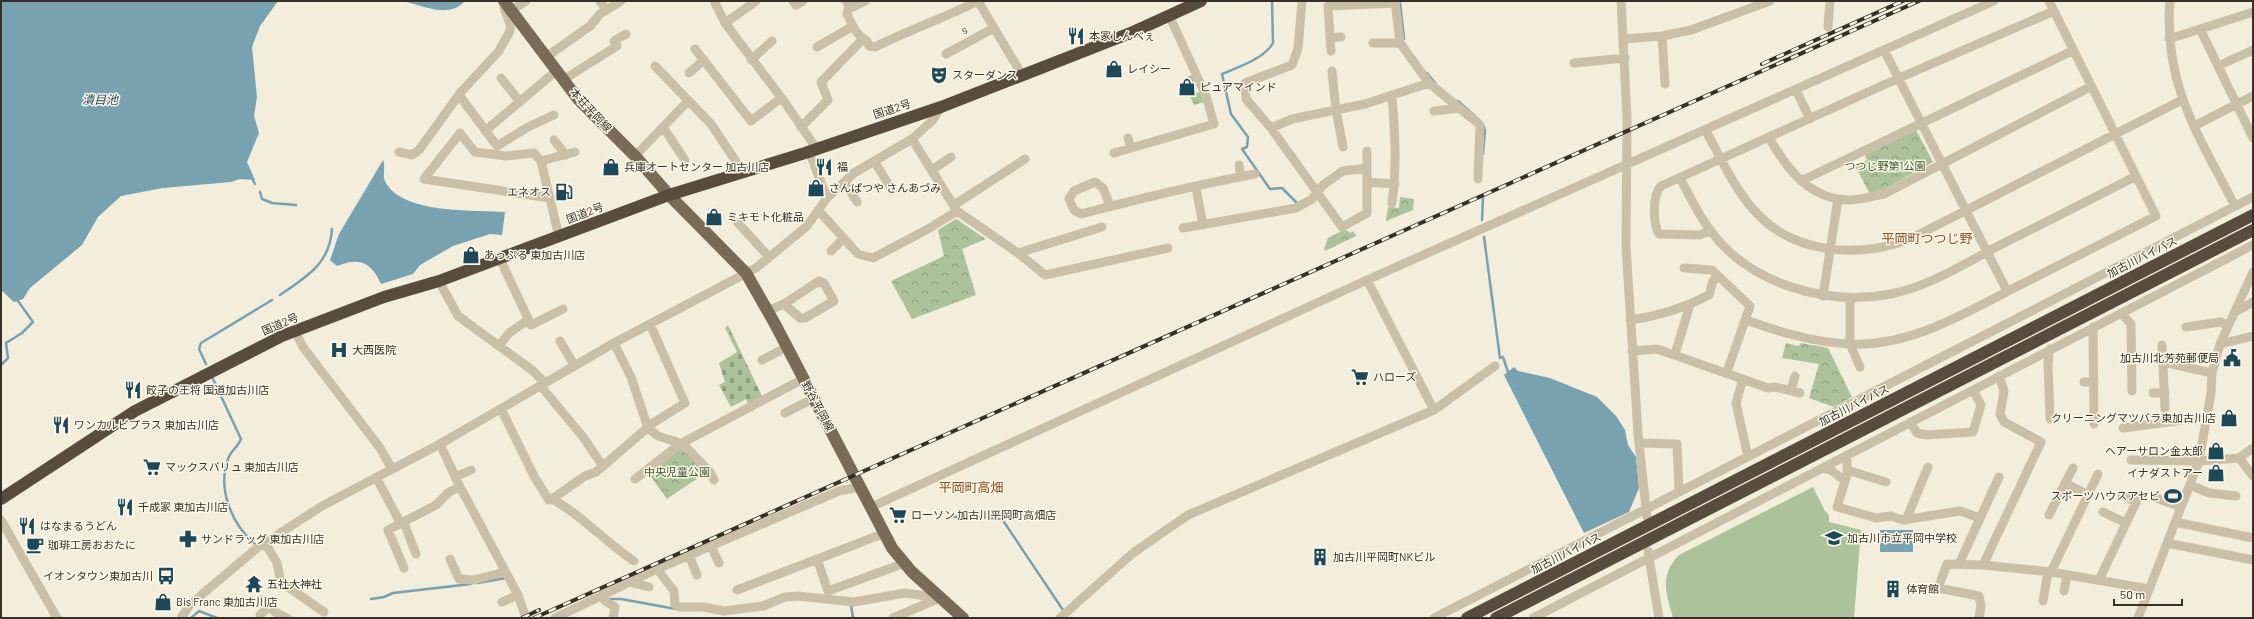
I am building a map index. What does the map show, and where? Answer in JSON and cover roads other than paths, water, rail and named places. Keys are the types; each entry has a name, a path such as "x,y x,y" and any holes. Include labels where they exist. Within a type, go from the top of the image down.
{"highway":[{"name":"国道2号","path":"1,499 135,411 231,361 295,331 384,297 439,281 500,259 669,195 813,150 941,107 1133,32 1169,15 1181,5 1201,1"},
{"name":"加古川バイパス","path":"1467,618 2253,215"},
{"path":"1496,618 2253,230"}],"main road":[{"name":"本荘平岡線","path":"508,5 578,99 635,156 669,195"},
{"name":"野谷平岡線","path":"669,195 746,273 787,347 892,548 940,598 963,618"}],"street":[{"path":"399,152 408,155 416,154 459,95 499,51 510,31 510,24 504,8 508,5 526,1"},
{"path":"600,1 606,10"},
{"path":"546,57 590,26 606,10 621,1"},
{"path":"714,1 725,23 801,127 813,150 827,198"},
{"path":"793,1 796,5 803,1"},
{"path":"865,1 854,7 848,4 847,14 853,26 863,39 868,41 869,46 875,47 910,30 951,15 978,1 1022,75"},
{"path":"1302,1 1298,49 1292,65 1245,82 1246,99 1271,128 1342,227 1367,213 1367,151"},
{"path":"1621,1 1625,58 1627,163 1626,246 1639,443 1647,513"},
{"path":"1623,39 1662,36 1691,30 1770,1"},
{"path":"1828,27 1830,1"},
{"path":"871,507 1627,163 1706,131 1994,1"},
{"path":"1746,320 1797,338 1850,344 1890,341 1940,326 2156,216 2072,51 2049,1"},
{"path":"2170,1 2169,39 2173,71 2182,100 2235,206"},
{"path":"1331,51 1328,6 1396,2 1400,43 1429,83 1480,125 1478,179"},
{"path":"725,23 754,6"},
{"path":"1711,231 1699,235 1659,234 1656,229 1655,195 1657,190 1721,159 1899,78 2054,11"},
{"path":"2169,39 2253,12"},
{"path":"1114,153 1214,124 1206,96 1169,15"},
{"path":"817,47 853,26"},
{"name":"s","path":"946,54 994,28"},
{"path":"2200,29 2253,138"},
{"path":"485,131 520,102 560,75 617,46 614,41 626,34"},
{"path":"1662,36 1664,84"},
{"path":"1330,38 1341,37"},
{"path":"801,127 828,100 820,82 863,39"},
{"path":"751,60 772,41"},
{"path":"1373,43 1400,43"},
{"path":"695,49 751,121 781,98"},
{"path":"1884,50 2007,291"},
{"path":"2218,66 2253,50"},
{"path":"1801,181 2072,51"},
{"path":"1574,63 1625,58"},
{"path":"690,73 704,60"},
{"path":"655,66 676,82 688,101 711,124 743,172"},
{"path":"1332,71 1336,110 1343,147"},
{"path":"501,78 520,102"},
{"path":"1271,128 1292,119 1365,104 1429,83"},
{"path":"1769,138 1788,169 1801,181 1819,192 1838,199 1861,199 1884,194 2090,86"},
{"path":"1796,90 1810,119"},
{"path":"459,95 497,146 528,127 554,115"},
{"path":"1392,95 1396,142 1395,184 1392,204"},
{"path":"2194,126 2253,96"},
{"path":"1706,131 1736,185 1753,210 1767,223 1806,244 1830,250 1852,252 1894,246 2116,136 2182,100"},
{"path":"635,156 688,101"},
{"path":"180,618 189,606 206,591 265,543 322,506 440,444 614,343 756,268 806,226 827,198 854,173 912,139 933,120 941,107"},
{"path":"1434,111 1460,108"},
{"path":"663,128 685,160"},
{"path":"550,198 424,179 460,133 475,152 506,156 534,153 541,161 550,198 559,237"},
{"path":"1128,138 1131,148"},
{"path":"912,139 956,208 1018,253 1045,275 1168,248"},
{"path":"554,140 566,155"},
{"path":"541,161 576,152"},
{"path":"932,170 951,157"},
{"path":"818,210 858,254 873,258 956,208 1025,159"},
{"path":"874,162 892,190"},
{"path":"1239,165 1241,177"},
{"path":"1183,228 1296,208 1312,199 1323,185 1344,171 1367,168"},
{"path":"1110,206 1149,196 1196,188 1255,174"},
{"path":"1680,178 1711,231 1730,250 1765,275 1801,291 1823,296 1850,298 1892,294 1914,287 1987,252 2136,176"},
{"path":"844,182 858,202"},
{"path":"1367,182 1395,184"},
{"path":"1196,188 1202,225"},
{"path":"1434,618 1647,513 1679,492 2253,198"},
{"path":"1823,296 1838,199"},
{"path":"738,223 769,257"},
{"path":"1018,253 1089,234 1102,227"},
{"path":"831,251 844,238"},
{"path":"1533,618 1648,555 1822,468 2253,245"},
{"path":"500,259 531,325 563,309"},
{"path":"1684,268 1712,270 1750,306 1727,372"},
{"path":"2138,618 2199,461 2207,417 2212,373 2220,344 2253,272"},
{"path":"1630,320 1655,317 1690,305 1709,295 1714,281 1718,276"},
{"path":"1368,280 1434,410"},
{"path":"439,281 458,316 532,370 583,437 602,465"},
{"path":"767,311 784,304 820,281 824,283 834,301 822,313 805,318 800,318 784,304"},
{"path":"1850,298 1850,344 1860,367"},
{"path":"2235,312 2253,302"},
{"path":"1675,354 1690,305"},
{"path":"2121,313 2131,324 2136,368 2132,391"},
{"path":"499,346 509,333 528,320"},
{"path":"2186,327 2221,322 2228,326"},
{"path":"552,498 585,476 596,472 602,465 648,428 685,403 650,324"},
{"path":"2091,419 2094,382 2093,327"},
{"path":"295,331 303,347 380,448 392,469"},
{"path":"2220,344 2253,336"},
{"path":"560,340 574,366"},
{"path":"614,343 631,377 648,428 658,436 687,448 710,472 714,480"},
{"path":"2162,345 2165,409"},
{"path":"762,360 787,347"},
{"path":"1632,352 1657,349 1727,372 1768,388 1790,390 1800,393"},
{"path":"2050,349 2048,363 2050,419"},
{"path":"2163,362 2212,373"},
{"path":"1060,618 1133,553 1188,515 1434,410 1495,366"},
{"path":"1790,390 1795,376"},
{"path":"1983,565 2033,470 2041,442 2004,422 2000,414 2004,391 1999,376"},
{"path":"635,479 680,444 803,379"},
{"path":"1743,379 1736,403 1748,457"},
{"path":"2084,382 2094,382"},
{"path":"1910,422 1916,433 1926,435 1973,432 1981,405 1973,390"},
{"path":"2153,393 2164,393"},
{"path":"785,413 814,398"},
{"path":"501,409 535,478 549,500 552,498 567,507 602,538 634,560"},
{"path":"2123,428 2207,417"},
{"path":"1639,443 1677,444 1679,492"},
{"path":"440,444 460,487 518,596 526,618"},
{"path":"2131,460 2199,461 2239,458 2253,448"},
{"path":"1847,455 1845,481 1836,507 1876,518 1891,516 1906,520 1960,510 1980,518"},
{"path":"2239,458 2253,476"},
{"path":"1906,520 1928,467"},
{"path":"1822,468 1831,470 1845,481"},
{"path":"2049,515 2073,468"},
{"path":"456,477 471,470"},
{"path":"1847,470 1886,482"},
{"path":"2043,601 2049,572 2098,474"},
{"path":"376,477 402,523 416,554"},
{"path":"1959,564 1999,478"},
{"path":"2065,483 2088,495"},
{"path":"2190,484 2210,493 2236,496"},
{"path":"555,618 689,555 839,491 860,486"},
{"path":"404,568 388,530 436,505 449,492 460,487"},
{"path":"2099,580 2138,499 2122,495"},
{"path":"2156,498 2181,507"},
{"path":"2103,512 2126,523"},
{"path":"1,520 57,618"},
{"path":"2175,522 2253,538"},
{"path":"737,590 752,579 817,559 884,533"},
{"path":"265,543 277,563 281,582 324,612"},
{"path":"2167,543 2253,560"},
{"path":"711,546 719,563"},
{"path":"689,555 697,575"},
{"path":"1648,555 1659,618"},
{"path":"817,559 828,591 905,563"},
{"path":"450,560 459,579 472,580 505,572"},
{"path":"1979,618 1981,606 1979,596 1938,588 1946,564 1983,565 2049,572 2149,588"},
{"path":"657,569 674,591 675,605 679,607 708,604 730,611 762,606 785,597 803,596 854,602 905,593 940,598"},
{"path":"2064,591 2067,575"},
{"path":"629,582 649,587"},
{"path":"602,595 605,601 615,607 613,618"},
{"path":"502,602 518,596"},
{"path":"893,618 905,616 940,598"},
{"path":"261,600 269,608 286,618"},
{"path":"260,615 269,608"}],"water":[{"name":"潰目池","path":"1,1 278,1 260,26 252,47 257,97 254,116 259,133 247,162 255,180 240,179 231,182 163,188 121,196 98,217 82,245 30,288 23,299 14,302 1,290"},
{"path":"403,1 465,1 452,9 436,10"},
{"path":"383,160 384,179 393,192 421,205 457,210 505,212 502,235 490,234 453,246 420,265 413,274 381,284 369,266 364,263 352,262 337,266 330,260 339,234"},
{"path":"1514,367 1518,371 1550,378 1597,397 1616,416 1625,430 1628,445 1636,457 1639,488 1629,512 1584,533 1504,375"},
{"path":"1880,530 1913,530 1913,552 1880,552"}],"waterway":[{"path":"1272,1 1273,43 1269,49 1257,58 1222,74 1231,114 1248,137 1247,147 1242,149 1270,189 1282,188 1297,203"},
{"path":"1400,2 1404,39"},
{"path":"1427,73 1436,84"},
{"path":"1458,101 1479,120"},
{"path":"1483,125 1485,130 1483,154"},
{"path":"253,180 255,184"},
{"path":"260,192 262,199 272,203 296,205"},
{"path":"1482,220 1483,196"},
{"path":"280,295 299,282 322,261 327,252 332,229"},
{"path":"1484,237 1500,358 1503,357 1508,372"},
{"path":"206,364 199,349 201,343 272,300"},
{"path":"1,365 8,358 6,343 22,333 33,322 18,301"},
{"path":"213,379 241,439 228,459 224,483 226,495 234,517 247,537 256,545"},
{"path":"954,517 1002,519 1063,610"},
{"path":"478,583 506,578"},
{"path":"371,599 384,597 393,593 471,584"},
{"path":"609,599 621,599 676,609"},
{"path":"851,605 853,618"},
{"path":"191,618 199,611 217,618"}],"railway":[{"path":"1762,64 1903,1"},
{"path":"534,618 1919,1"},
{"path":"522,618 539,610"}],"place":[{"name":"本家しんべぇ","path":"1076,36"},
{"name":"レイシー","path":"1114,69"},
{"name":"スターダンス","path":"939,75"},
{"name":"ピュアマインド","path":"1187,87"},
{"name":"兵庫オートセンター 加古川店","path":"611,167"},
{"name":"福","path":"824,167"},
{"name":"さんぱつや さんあづみ","path":"816,188"},
{"name":"エネオス","path":"564,192"},
{"name":"ミキモト化粧品","path":"714,217"},
{"name":"あっぷる 東加古川店","path":"471,255"},
{"name":"大西医院","path":"339,350"},
{"name":"加古川北芳苑郵便局","path":"2232,358"},
{"name":"ハローズ","path":"1360,377"},
{"name":"餃子の王将 国道加古川店","path":"133,390"},
{"name":"クリーニングマツバラ東加古川店","path":"2229,418"},
{"name":"ワンカルビプラス 東加古川店","path":"61,425"},
{"name":"ヘアーサロン金太郎","path":"2216,451"},
{"name":"マックスバリュ 東加古川店","path":"152,467"},
{"name":"イナダストアー","path":"2216,473"},
{"name":"スポーツハウスアセビ","path":"2173,496"},
{"name":"千成家 東加古川店","path":"125,507"},
{"name":"ローソン 加古川平岡町高畑店","path":"898,515"},
{"name":"はなまるうどん","path":"27,526"},
{"name":"加古川市立平岡中学校","path":"1834,538"},
{"name":"サンドラッグ 東加古川店","path":"188,539"},
{"name":"珈琲工房おおたに","path":"35,545"},
{"name":"加古川平岡町NKビル","path":"1320,557"},
{"name":"イオンタウン東加古川","path":"166,576"},
{"name":"五社大神社","path":"254,584"},
{"name":"体育館","path":"1893,589"},
{"name":"Bis Franc 東加古川店","path":"163,602"}],"district":[{"name":"平岡町つつじ野","path":"1927,238"},
{"name":"平岡町高畑","path":"971,487"}],"park label":[{"name":"つつじ野第1公園","path":"1885,166"},
{"name":"中央児童公園","path":"677,472"}]}
